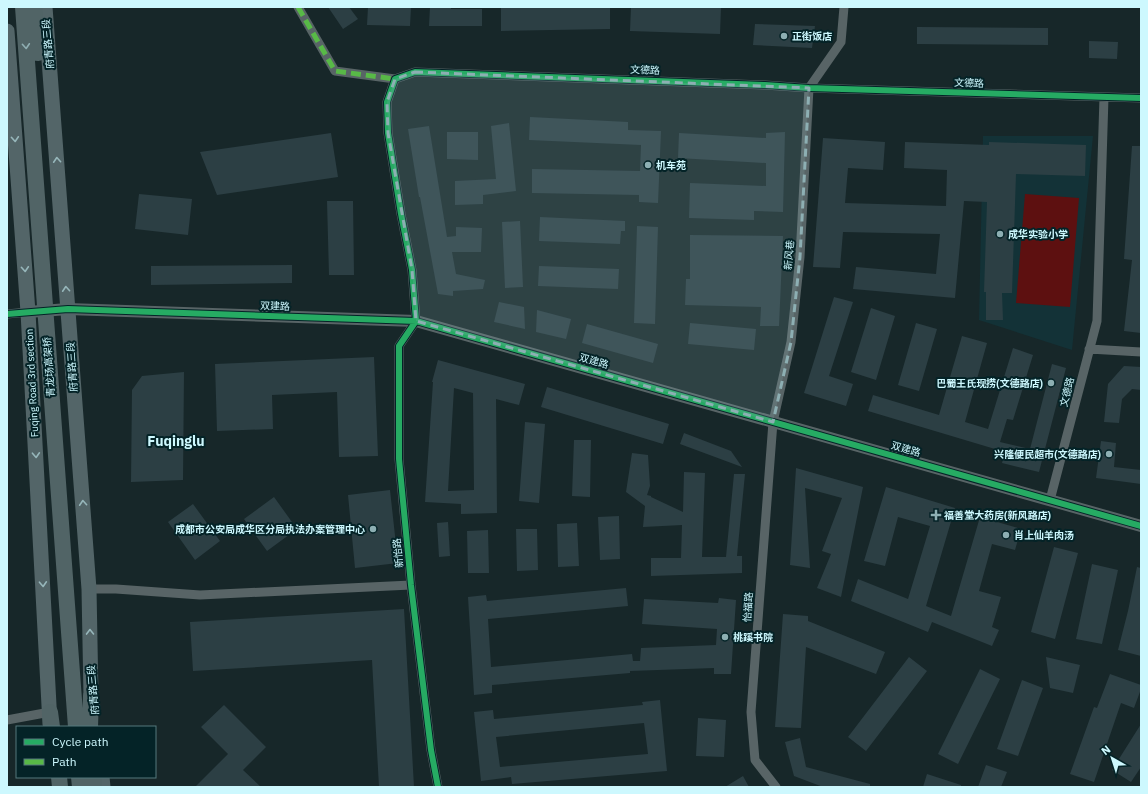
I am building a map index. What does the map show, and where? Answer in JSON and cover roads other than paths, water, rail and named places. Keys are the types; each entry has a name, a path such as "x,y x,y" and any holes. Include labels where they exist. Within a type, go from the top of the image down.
{"highway":[{"name":"青龙场高架桥","path":"23,7 76,726"},
{"name":"青龙场高架桥","path":"34,7 86,726"},
{"path":"90,726 91,696"}],"main road":[{"name":"府青路三段","path":"45,7 89,589 91,696 96,726"},
{"name":"Fuqing Road 3rd section","path":"7,31 28,312 50,722"}],"street":[{"path":"298,7 335,71 395,79 387,102 388,133 412,270 416,321"},
{"path":"809,88 841,42 844,7"},
{"name":"文德路","path":"395,79 415,72 765,85 809,88 1141,98"},
{"name":"新风巷","path":"773,422 791,342 800,257 809,88"},
{"name":"文德路","path":"1050,500 1097,321 1104,97"},
{"name":"双建路","path":"28,312 68,309 416,321 1141,526"},
{"path":"7,314 28,312"},
{"name":"新怡路","path":"416,321 399,346 399,458 431,750 438,787"},
{"path":"1089,349 1141,352"},
{"name":"怡福路","path":"773,422 751,712 755,760 776,787"},
{"path":"89,589 116,589 200,596 412,585"},
{"path":"7,720 50,722"}],"place":[{"name":"正街饭店","path":"784,36"},
{"name":"机车苑","path":"648,165"},
{"name":"成华实验小学","path":"1000,234"},
{"name":"巴蜀王氏现捞(文德路店)","path":"1051,383"},
{"name":"兴隆便民超市(文德路店)","path":"1109,454"},
{"name":"福善堂大药房(新风路店)","path":"936,515"},
{"name":"成都市公安局成华区分局执法办案管理中心","path":"373,529"},
{"name":"肖上仙羊肉汤","path":"1006,535"},
{"name":"桃蹊书院","path":"725,637"}],"district":[{"name":"Fuqinglu","path":"176,441"}]}
